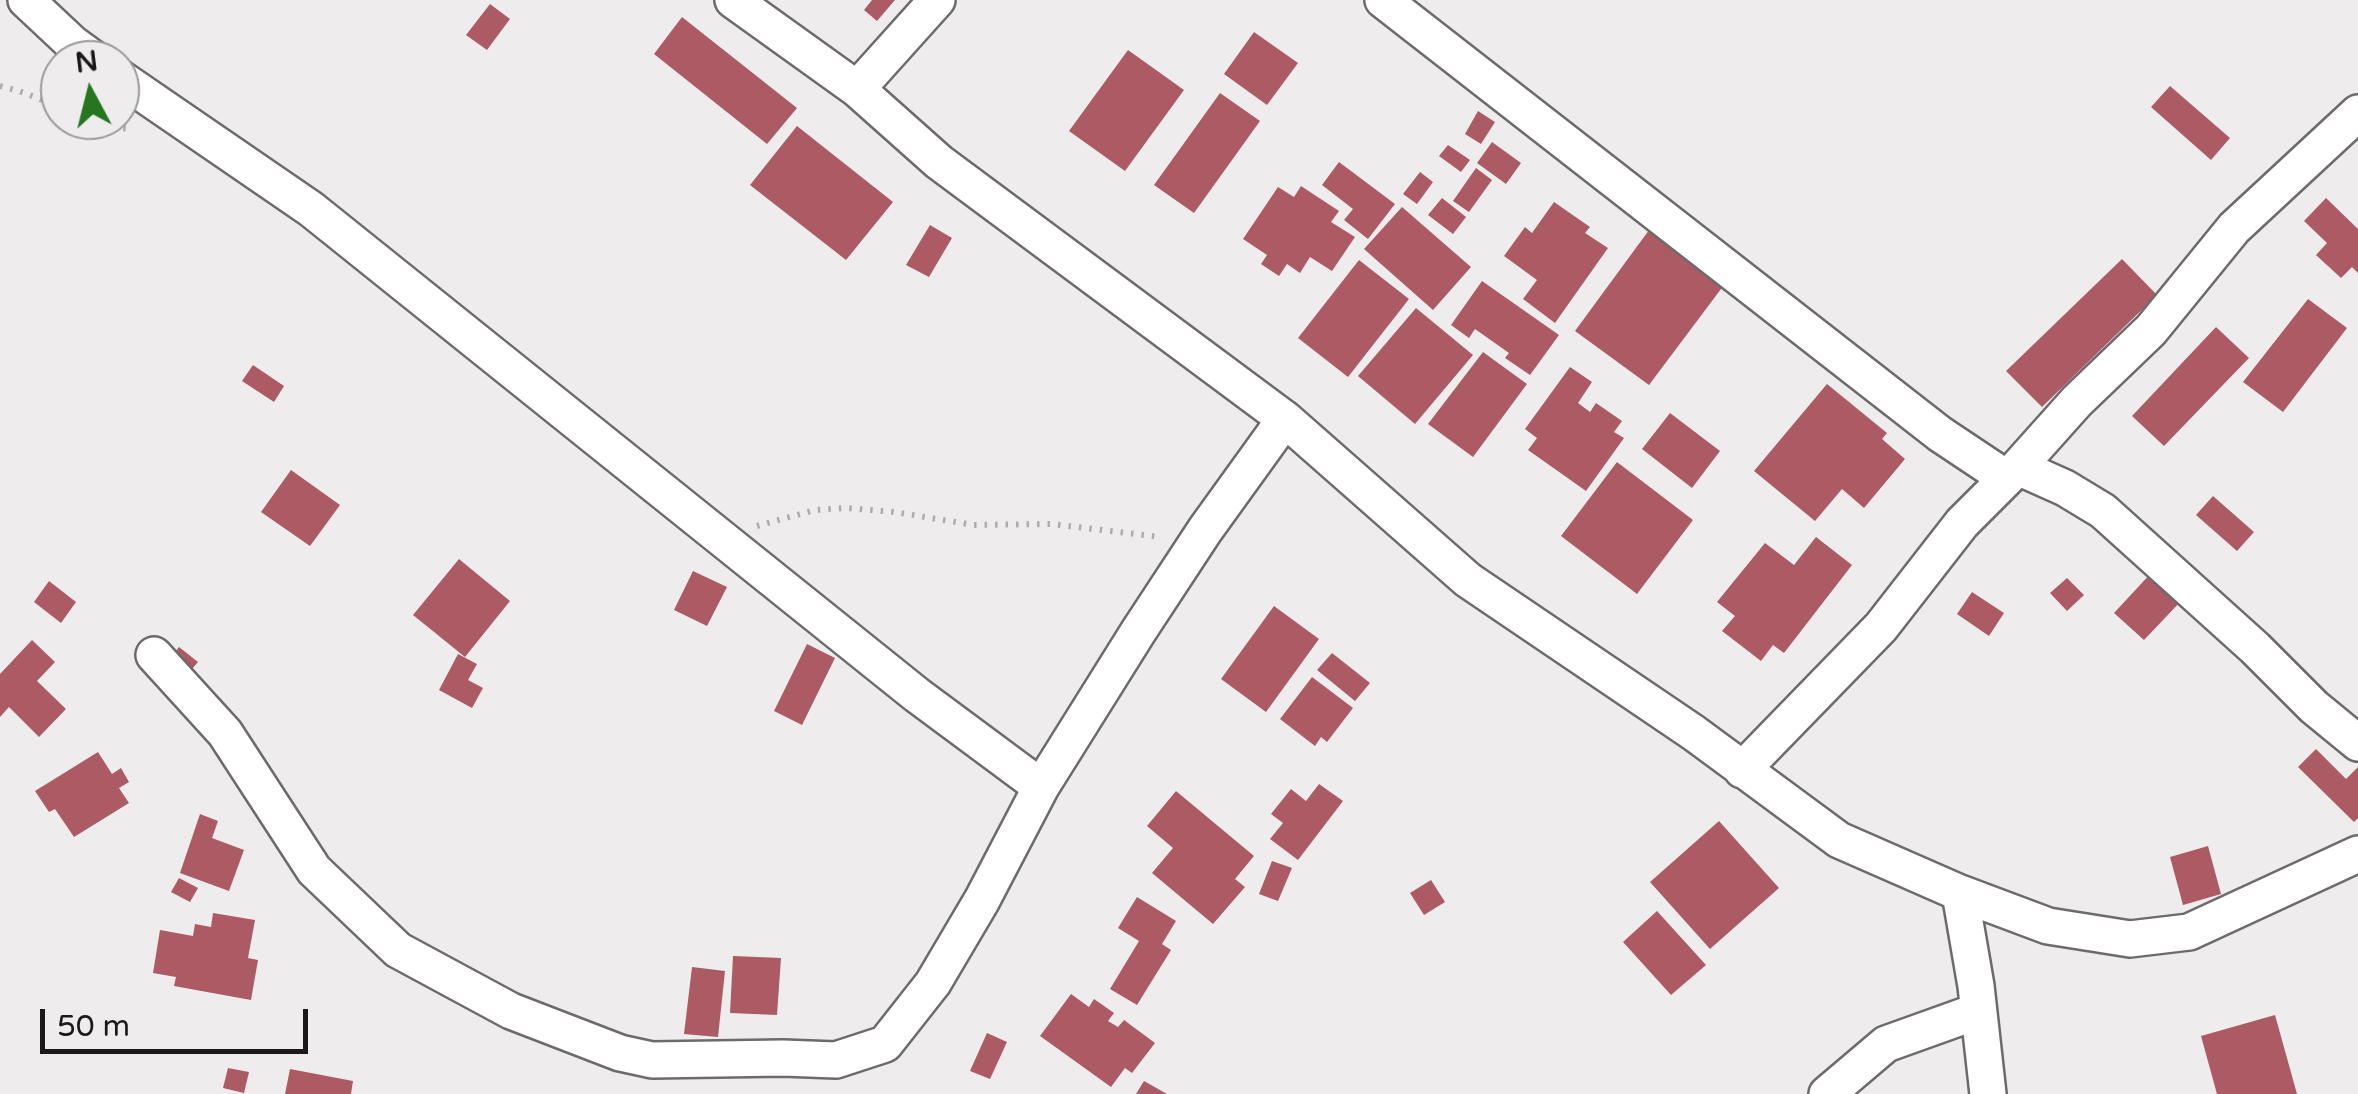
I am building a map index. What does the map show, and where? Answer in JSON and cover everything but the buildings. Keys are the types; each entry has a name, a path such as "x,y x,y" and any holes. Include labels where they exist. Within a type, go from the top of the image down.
{"street":[{"path":"26,0 69,40"},
{"path":"734,0 858,90 940,162 1285,419 1468,580 1694,734 1839,840 2048,926 2130,940 2188,932 2358,854"},
{"path":"858,90 937,0"},
{"path":"1383,0 1940,434 2012,472 2064,488 2103,512 2358,743"},
{"path":"140,92 311,209 917,695 1041,788"},
{"path":"1742,770 1881,627 1962,524 2077,401 2151,330 2234,228 2358,114"},
{"path":"154,655 226,732 314,870 398,950 511,1010 620,1053 652,1060 836,1060 885,1044 933,982 1041,788 1138,632 1285,419"},
{"path":"1960,892 1988,1094"},
{"path":"1827,1094 1886,1044 1978,1011"}],"path":[{"path":"0,86 40,99"},
{"path":"722,538 801,513 846,508 974,525 1102,528 1198,542"}]}
